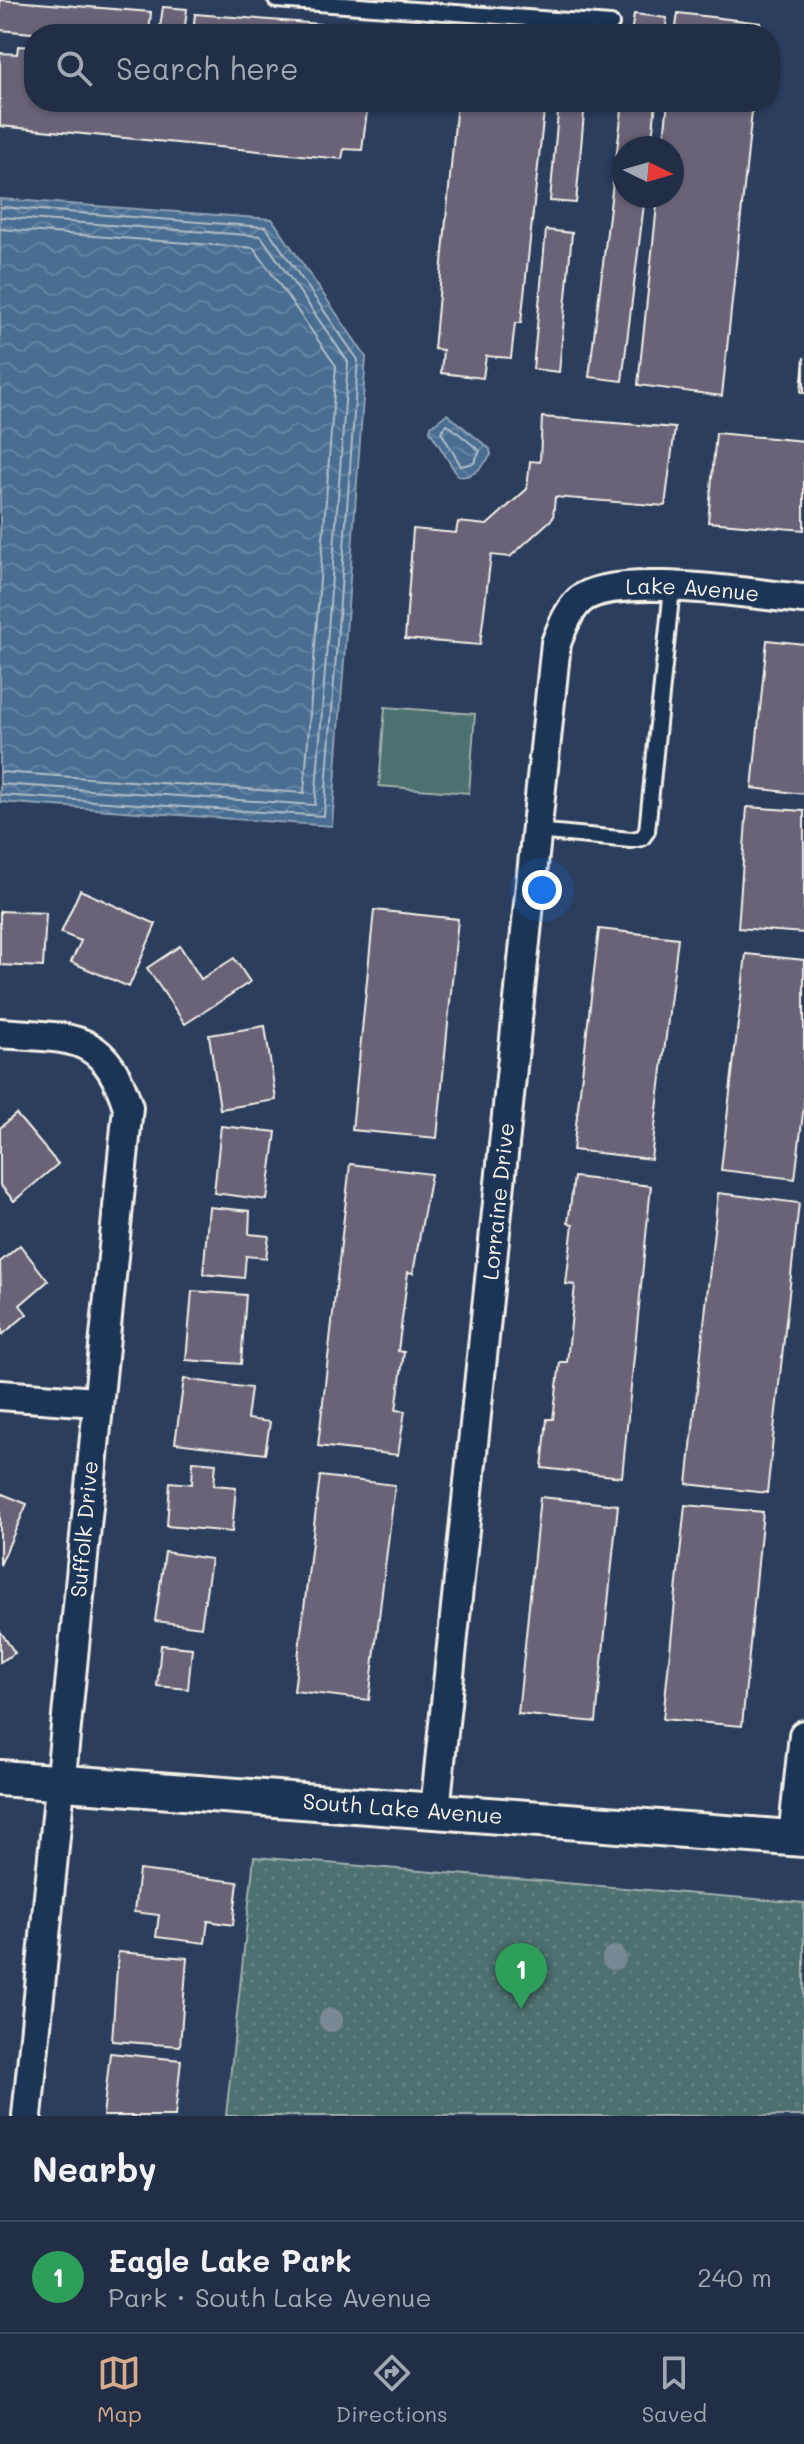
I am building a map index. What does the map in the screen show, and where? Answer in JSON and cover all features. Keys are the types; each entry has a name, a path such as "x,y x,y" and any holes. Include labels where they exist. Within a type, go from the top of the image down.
{"street":[{"name":"Lake Avenue","path":"581,599 631,584 804,599"},
{"name":"Lorraine Drive","path":"435,1810 556,643 567,617 581,599"},
{"name":"Suffolk Drive","path":"0,1033 65,1038 97,1048 119,1078 128,1107 96,1402 62,1782 27,2116"},
{"path":"0,1395 96,1402"},
{"path":"799,1838 804,1735"},
{"name":"South Lake Avenue","path":"0,1778 799,1838"}],"lane":[{"path":"276,0 611,24"},
{"path":"536,831 631,840 642,838 647,831 672,588"}],"green space":[{"path":"385,707 475,714 469,793 379,786"},
{"path":"254,1857 804,1903 804,2116 226,2116"}],"water":[{"path":"0,199 272,219 366,357 332,826 0,802"},
{"path":"447,414 490,449 491,455 485,463 468,476 458,476 430,431 431,426"}],"building":[{"path":"0,0 151,12 150,24 24,24 24,32 0,30"},
{"path":"163,7 187,9 185,24 160,24"},
{"path":"678,13 761,23 761,24 676,24"},
{"path":"195,14 321,24 194,24"},
{"path":"634,14 667,18 666,24 632,24"},
{"path":"18,46 24,46 24,112 367,112 362,150 344,149 342,159 0,126 0,53 17,54"},
{"path":"456,112 544,112 521,323 515,323 511,358 486,356 483,378 441,373 443,350 434,349"},
{"path":"558,112 584,112 576,203 550,201"},
{"path":"622,112 655,112 652,136 619,136"},
{"path":"667,112 752,112 722,396 638,385 657,208 684,208 684,136 664,136"},
{"path":"612,191 612,208 644,208 622,381 589,377"},
{"path":"546,230 572,233 559,372 533,369"},
{"path":"804,357 804,393 801,392"},
{"path":"542,417 675,428 665,506 555,497 553,518 510,557 491,555 480,645 405,639 413,529 456,533 458,522 487,525 527,489 530,461 540,462"},
{"path":"716,433 804,441 804,530 708,522"},
{"path":"767,640 804,644 804,794 752,788"},
{"path":"747,807 804,811 804,933 738,928"},
{"path":"80,890 156,924 129,987 71,962 81,941 61,933"},
{"path":"374,910 458,919 437,1138 352,1130"},
{"path":"0,911 46,913 43,967 0,965"},
{"path":"599,929 678,938 651,1159 573,1150"},
{"path":"180,946 201,979 234,958 250,982 185,1024 147,968"},
{"path":"746,954 804,960 804,1105 795,1179 721,1170"},
{"path":"265,1026 276,1100 220,1109 209,1035"},
{"path":"16,1114 58,1164 14,1201 0,1185 0,1128"},
{"path":"221,1126 276,1132 267,1200 214,1193"},
{"path":"350,1164 431,1174 413,1273 408,1272 398,1351 404,1352 396,1410 405,1411 398,1455 318,1446"},
{"path":"574,1177 651,1186 622,1477 542,1468 547,1419 553,1419 560,1362 567,1362 575,1285 566,1284 573,1224 568,1223"},
{"path":"718,1193 799,1203 767,1493 687,1484"},
{"path":"209,1207 250,1211 249,1234 269,1236 266,1258 246,1256 244,1278 203,1274"},
{"path":"20,1245 48,1281 20,1305 27,1314 2,1335 0,1262"},
{"path":"192,1291 246,1295 241,1364 186,1360"},
{"path":"184,1379 251,1388 247,1419 270,1422 265,1454 175,1443"},
{"path":"193,1461 216,1463 214,1485 236,1487 232,1532 167,1526 170,1482 192,1484"},
{"path":"320,1476 395,1485 369,1700 294,1691"},
{"path":"0,1493 27,1504 0,1565"},
{"path":"540,1497 618,1505 596,1722 518,1714"},
{"path":"685,1505 763,1512 742,1726 663,1719"},
{"path":"165,1552 211,1559 201,1627 155,1621"},
{"path":"0,1631 15,1653 0,1662"},
{"path":"161,1645 192,1648 188,1689 157,1686"},
{"path":"139,1870 238,1882 233,1925 208,1921 205,1943 156,1937 159,1915 134,1912"},
{"path":"118,1952 187,1958 180,2046 112,2041"},
{"path":"110,2053 181,2060 175,2116 103,2116"}],"place":[{"name":"Eagle Lake Park","path":"521,2009"}]}
